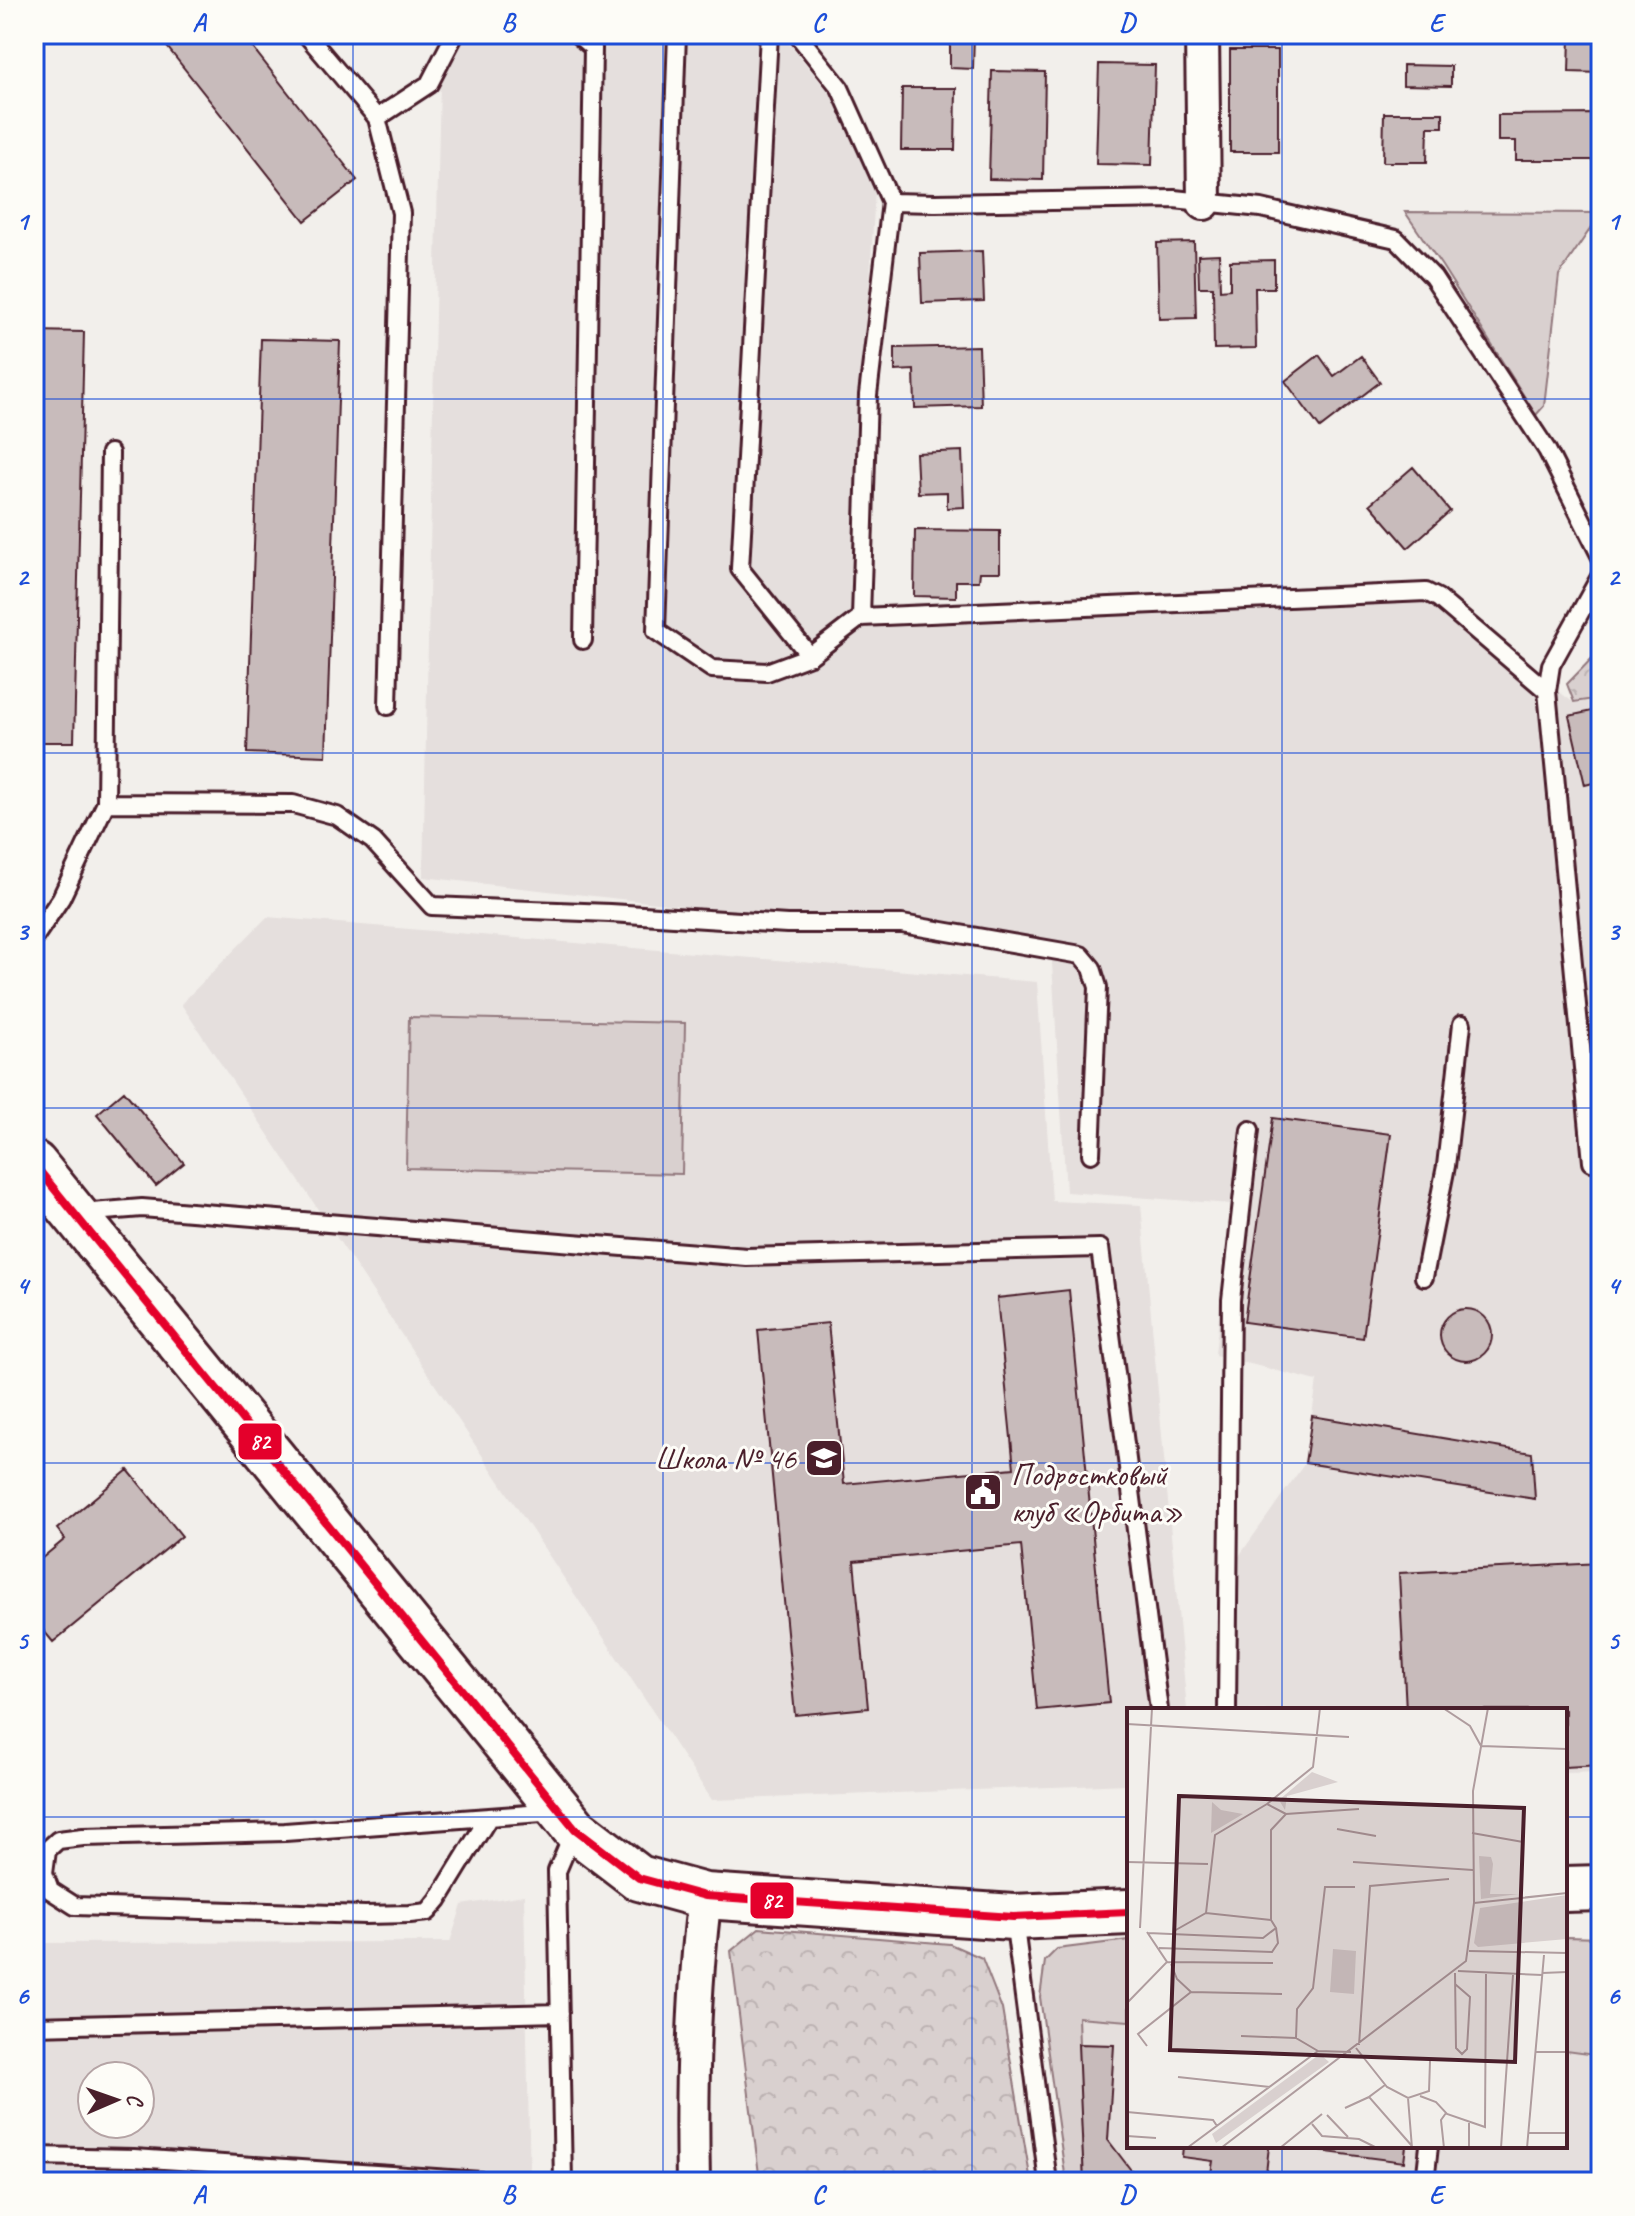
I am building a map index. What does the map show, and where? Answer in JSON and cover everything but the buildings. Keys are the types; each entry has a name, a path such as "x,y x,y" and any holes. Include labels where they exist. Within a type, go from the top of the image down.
{"street":[{"path":"1202,34 1204,203"},
{"path":"50,1196 568,1820 639,1878 705,1896 1013,1917 1127,1912"},
{"path":"1567,1889 1601,1888"},
{"path":"693,2182 698,1950 705,1896"}],"lane":[{"path":"306,34 377,118 401,213 388,706"},
{"path":"377,118 429,84 455,34"},
{"path":"577,34 593,48 583,640"},
{"path":"677,34 656,631 712,669 767,672 810,656 861,617 1426,592 1438,598 1547,691"},
{"path":"769,34 740,569 810,656"},
{"path":"797,34 840,88 891,202 868,395 861,617"},
{"path":"891,202 1174,199 1261,208 1396,239 1433,277 1547,450 1601,557"},
{"path":"34,938 61,898 106,803 110,453"},
{"path":"1592,1162 1547,691 1551,665 1601,575"},
{"path":"106,803 293,804 337,816 373,841 432,906 787,924 902,924 1081,955 1092,968 1098,987 1091,1154"},
{"path":"1424,1277 1446,1166 1462,1024"},
{"path":"1227,1708 1231,1300 1250,1130"},
{"path":"50,1196 142,1208 747,1257 1100,1248 1159,1708"},
{"path":"489,1817 428,1912 365,1915 75,1906 50,1890 44,1873 47,1850 58,1840 83,1837 285,1832 489,1817 568,1820 557,1871 563,2182"},
{"path":"1013,1917 1048,2182"},
{"path":"34,2026 560,2013"},
{"path":"1425,2182 1429,2148"},
{"path":"34,2156 134,2158 496,2182"}],"shaded area":[{"path":"441,34 781,34 831,95 875,189 855,605 1433,582 1537,676 1573,702 1601,698 1601,1772 1567,1773 1567,1708 1238,1708 1237,1559 1305,1463 1317,1381 1215,1355 1231,1204 1066,1192 1051,947 423,877"},
{"name":"Школа № 46","path":"267,917 1037,982 1052,1201 1141,1205 1187,1708 1127,1708 1127,1784 712,1800 181,1004"},
{"path":"524,1895 530,2182 34,2182 34,1943 450,1942 462,1905"},
{"path":"1601,2012 1601,2182 1084,2182 1078,2017 1127,2021 1127,2148 1567,2148 1567,2051 1594,2055"}],"green space":[{"path":"1405,212 1601,213 1559,275 1544,406 1536,415 1442,266"},
{"path":"1601,649 1601,698 1574,702 1567,684"},
{"path":"409,1017 685,1023 682,1174 406,1168"},
{"path":"759,1928 950,1944 982,1958 1002,2009 1031,2182 760,2182 731,1951"},
{"path":"1567,1937 1601,1938 1601,2012 1594,2055 1567,2051"},
{"path":"1127,1940 1127,2021 1078,2017 1084,2182 1071,2182 1065,2174 1040,1997 1045,1961 1057,1949"}],"transit line":[{"name":"82","path":"34,1164 575,1829 639,1878 705,1896 1013,1917 1127,1912"}],"place":[{"name":"Школа № 46","path":"824,1458"},
{"name":"Подростковый клуб «Орбита»","path":"983,1492"}]}
